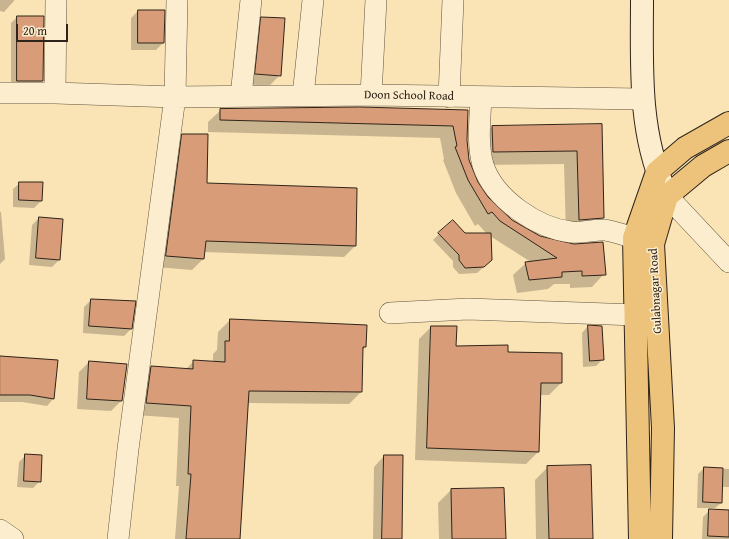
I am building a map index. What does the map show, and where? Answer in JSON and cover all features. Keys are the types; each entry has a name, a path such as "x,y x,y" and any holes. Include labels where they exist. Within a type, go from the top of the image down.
{"main road":[{"path":"642,0 642,99 657,172 667,196 703,166 729,151"},
{"path":"640,539 634,238 657,172 685,148 729,123"},
{"name":"Gulabnagar Road","path":"661,539 663,428 653,244 667,196"}],"street":[{"path":"55,93 56,0"},
{"path":"118,539 128,449 175,96 177,0"},
{"path":"241,96 251,0"},
{"path":"303,96 313,0"},
{"path":"371,95 376,0"},
{"path":"449,97 453,0"},
{"name":"Doon School Road","path":"0,93 175,96 371,95 481,98 642,99"},
{"path":"481,98 480,144 484,165 493,183 511,204 536,222 548,227 573,232 604,230 634,238"},
{"path":"667,196 729,262"},
{"path":"390,313 468,309 636,316"},
{"path":"0,530 14,539"}],"building":[{"path":"138,10 165,10 164,43 138,43"},
{"path":"17,16 44,16 43,81 17,81"},
{"path":"261,17 285,18 281,76 255,74"},
{"path":"360,107 468,110 467,140 469,160 478,182 488,197 512,220 540,236 574,244 603,242 606,275 582,276 582,271 562,272 562,277 529,280 525,262 557,258 500,221 492,212 488,214 468,180 455,147 457,146 453,126 220,120 220,109"},
{"path":"602,124 604,218 579,220 577,151 493,152 492,126"},
{"path":"182,134 208,134 207,183 357,188 356,246 206,241 204,259 166,256"},
{"path":"19,182 43,182 42,201 19,200"},
{"path":"39,217 63,219 60,260 36,258"},
{"path":"453,220 465,233 491,233 492,260 484,267 465,268 459,260 459,255 438,233"},
{"path":"91,299 136,301 132,329 89,326"},
{"path":"230,319 367,325 366,347 363,347 362,392 249,391 240,539 186,539 191,474 188,474 191,406 146,403 151,366 193,369 193,360 225,362 225,341 229,341"},
{"path":"588,325 602,326 604,360 590,361"},
{"path":"431,326 457,326 456,346 508,345 508,352 562,353 562,383 541,383 539,452 427,448"},
{"path":"0,356 58,360 54,399 30,395 0,395"},
{"path":"89,361 127,364 122,401 87,399"},
{"path":"25,454 42,455 41,482 24,481"},
{"path":"384,455 403,455 402,539 382,539"},
{"path":"591,465 593,539 549,539 547,466"},
{"path":"704,467 723,468 722,503 703,502"},
{"path":"504,488 506,539 452,539 451,489"},
{"path":"709,509 729,510 729,537 708,536"}]}
